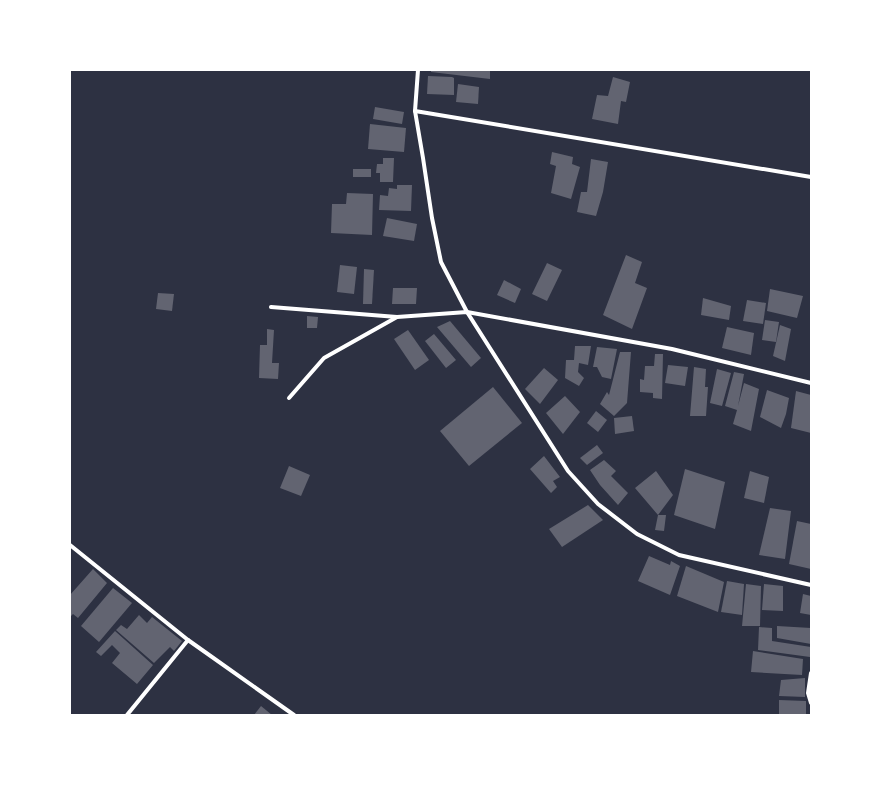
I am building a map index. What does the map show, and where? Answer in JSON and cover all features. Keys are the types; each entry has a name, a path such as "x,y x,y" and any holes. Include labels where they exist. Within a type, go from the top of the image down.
{"street":[{"path":"418,70 414,111 441,262 467,312 568,471 598,504 637,534 679,555 811,585"},
{"path":"414,111 811,177"},
{"path":"271,308 397,317 467,312 672,349 811,383"},
{"path":"289,398 324,358 397,317"},
{"path":"70,545 188,640 294,715"},
{"path":"127,715 188,640"},
{"path":"811,673 808,693 811,703"}],"building":[{"path":"431,70 490,71 490,79 431,72"},
{"path":"428,76 454,78 454,95 427,94"},
{"path":"613,77 630,82 626,102 621,101 618,124 592,119 597,95 608,96"},
{"path":"458,84 479,87 478,104 456,102"},
{"path":"375,107 404,112 402,124 373,119"},
{"path":"370,124 406,128 404,152 368,149"},
{"path":"552,152 573,157 572,164 580,167 571,199 551,193 556,166 550,164"},
{"path":"383,158 394,158 393,182 380,182 380,173 376,173 377,164 383,164"},
{"path":"591,159 608,162 603,192 596,216 577,212 581,192 587,192"},
{"path":"353,169 371,169 371,177 353,177"},
{"path":"397,185 412,185 411,211 379,210 380,195 388,196 389,188 397,189"},
{"path":"347,193 373,194 372,235 331,233 332,204 346,204"},
{"path":"387,218 417,224 414,241 383,236"},
{"path":"626,255 642,262 635,283 647,288 632,329 603,315"},
{"path":"547,263 562,270 547,301 532,294"},
{"path":"340,265 357,267 354,294 337,292"},
{"path":"364,269 374,270 372,304 363,304"},
{"path":"504,280 521,289 515,303 497,295"},
{"path":"393,288 417,288 416,304 392,304"},
{"path":"770,289 803,296 797,318 767,311"},
{"path":"158,293 174,294 172,311 156,309"},
{"path":"703,298 731,306 729,320 701,315"},
{"path":"747,300 766,303 763,324 743,321"},
{"path":"307,316 318,317 317,328 307,328"},
{"path":"765,320 779,322 776,342 762,340"},
{"path":"450,321 481,358 471,367 437,327"},
{"path":"780,325 791,329 785,361 773,356"},
{"path":"727,327 754,333 751,355 722,348"},
{"path":"267,329 274,330 272,363 279,363 278,379 259,378 260,345 267,345"},
{"path":"408,330 429,360 415,370 394,339"},
{"path":"434,334 456,360 446,368 425,341"},
{"path":"575,346 591,346 588,365 579,363 578,372 584,378 579,386 565,378 566,360 574,360"},
{"path":"597,347 617,349 611,379 602,377 597,367 593,367"},
{"path":"620,352 631,352 627,403 614,416 600,404 607,392 609,395"},
{"path":"655,354 663,354 662,399 653,398 653,393 640,392 640,379 644,380 645,366 654,366"},
{"path":"668,365 688,367 685,386 665,383"},
{"path":"694,367 706,369 705,387 708,387 706,416 690,416"},
{"path":"544,368 558,380 540,404 525,389"},
{"path":"717,369 731,373 722,406 710,403"},
{"path":"734,372 744,374 738,406 744,383 759,389 751,431 733,424 737,410 725,406"},
{"path":"493,387 522,423 469,466 440,431"},
{"path":"767,390 789,398 786,414 781,428 760,417"},
{"path":"796,391 811,395 811,433 791,428"},
{"path":"565,396 580,412 563,434 546,413"},
{"path":"596,411 607,420 598,432 587,423"},
{"path":"632,416 634,431 615,434 614,418"},
{"path":"597,445 603,453 587,465 580,458"},
{"path":"544,456 560,477 553,481 557,487 551,493 530,469"},
{"path":"604,460 616,471 611,476 628,493 618,505 600,485 590,470"},
{"path":"289,466 310,475 301,496 280,488"},
{"path":"685,469 725,482 715,529 674,515"},
{"path":"656,471 673,495 658,515 635,488"},
{"path":"750,471 769,477 764,503 744,498"},
{"path":"588,505 603,520 562,547 549,529"},
{"path":"770,508 791,511 785,559 759,555"},
{"path":"658,515 666,515 664,531 655,530"},
{"path":"797,521 811,524 811,569 789,564"},
{"path":"649,556 670,565 671,561 680,566 670,595 638,581"},
{"path":"686,566 724,582 718,612 677,596"},
{"path":"93,569 107,583 78,618 73,614 70,617 70,595"},
{"path":"727,581 744,584 742,615 721,612"},
{"path":"746,584 761,586 760,626 742,626"},
{"path":"764,584 783,586 783,611 762,610"},
{"path":"113,588 132,603 99,642 81,626"},
{"path":"803,594 811,596 811,615 800,613"},
{"path":"139,615 147,623 152,617 182,641 174,651 170,647 154,663 116,630 121,625 127,629"},
{"path":"777,626 811,628 811,644 777,638"},
{"path":"759,627 772,628 772,641 811,647 810,657 758,650"},
{"path":"115,631 153,665 137,684 112,663 120,653 112,645 101,656 96,652"},
{"path":"753,651 803,659 802,675 751,672"},
{"path":"805,678 805,697 779,696 781,680"},
{"path":"779,700 806,701 806,715 779,715"},
{"path":"261,706 272,715 254,715"}]}
